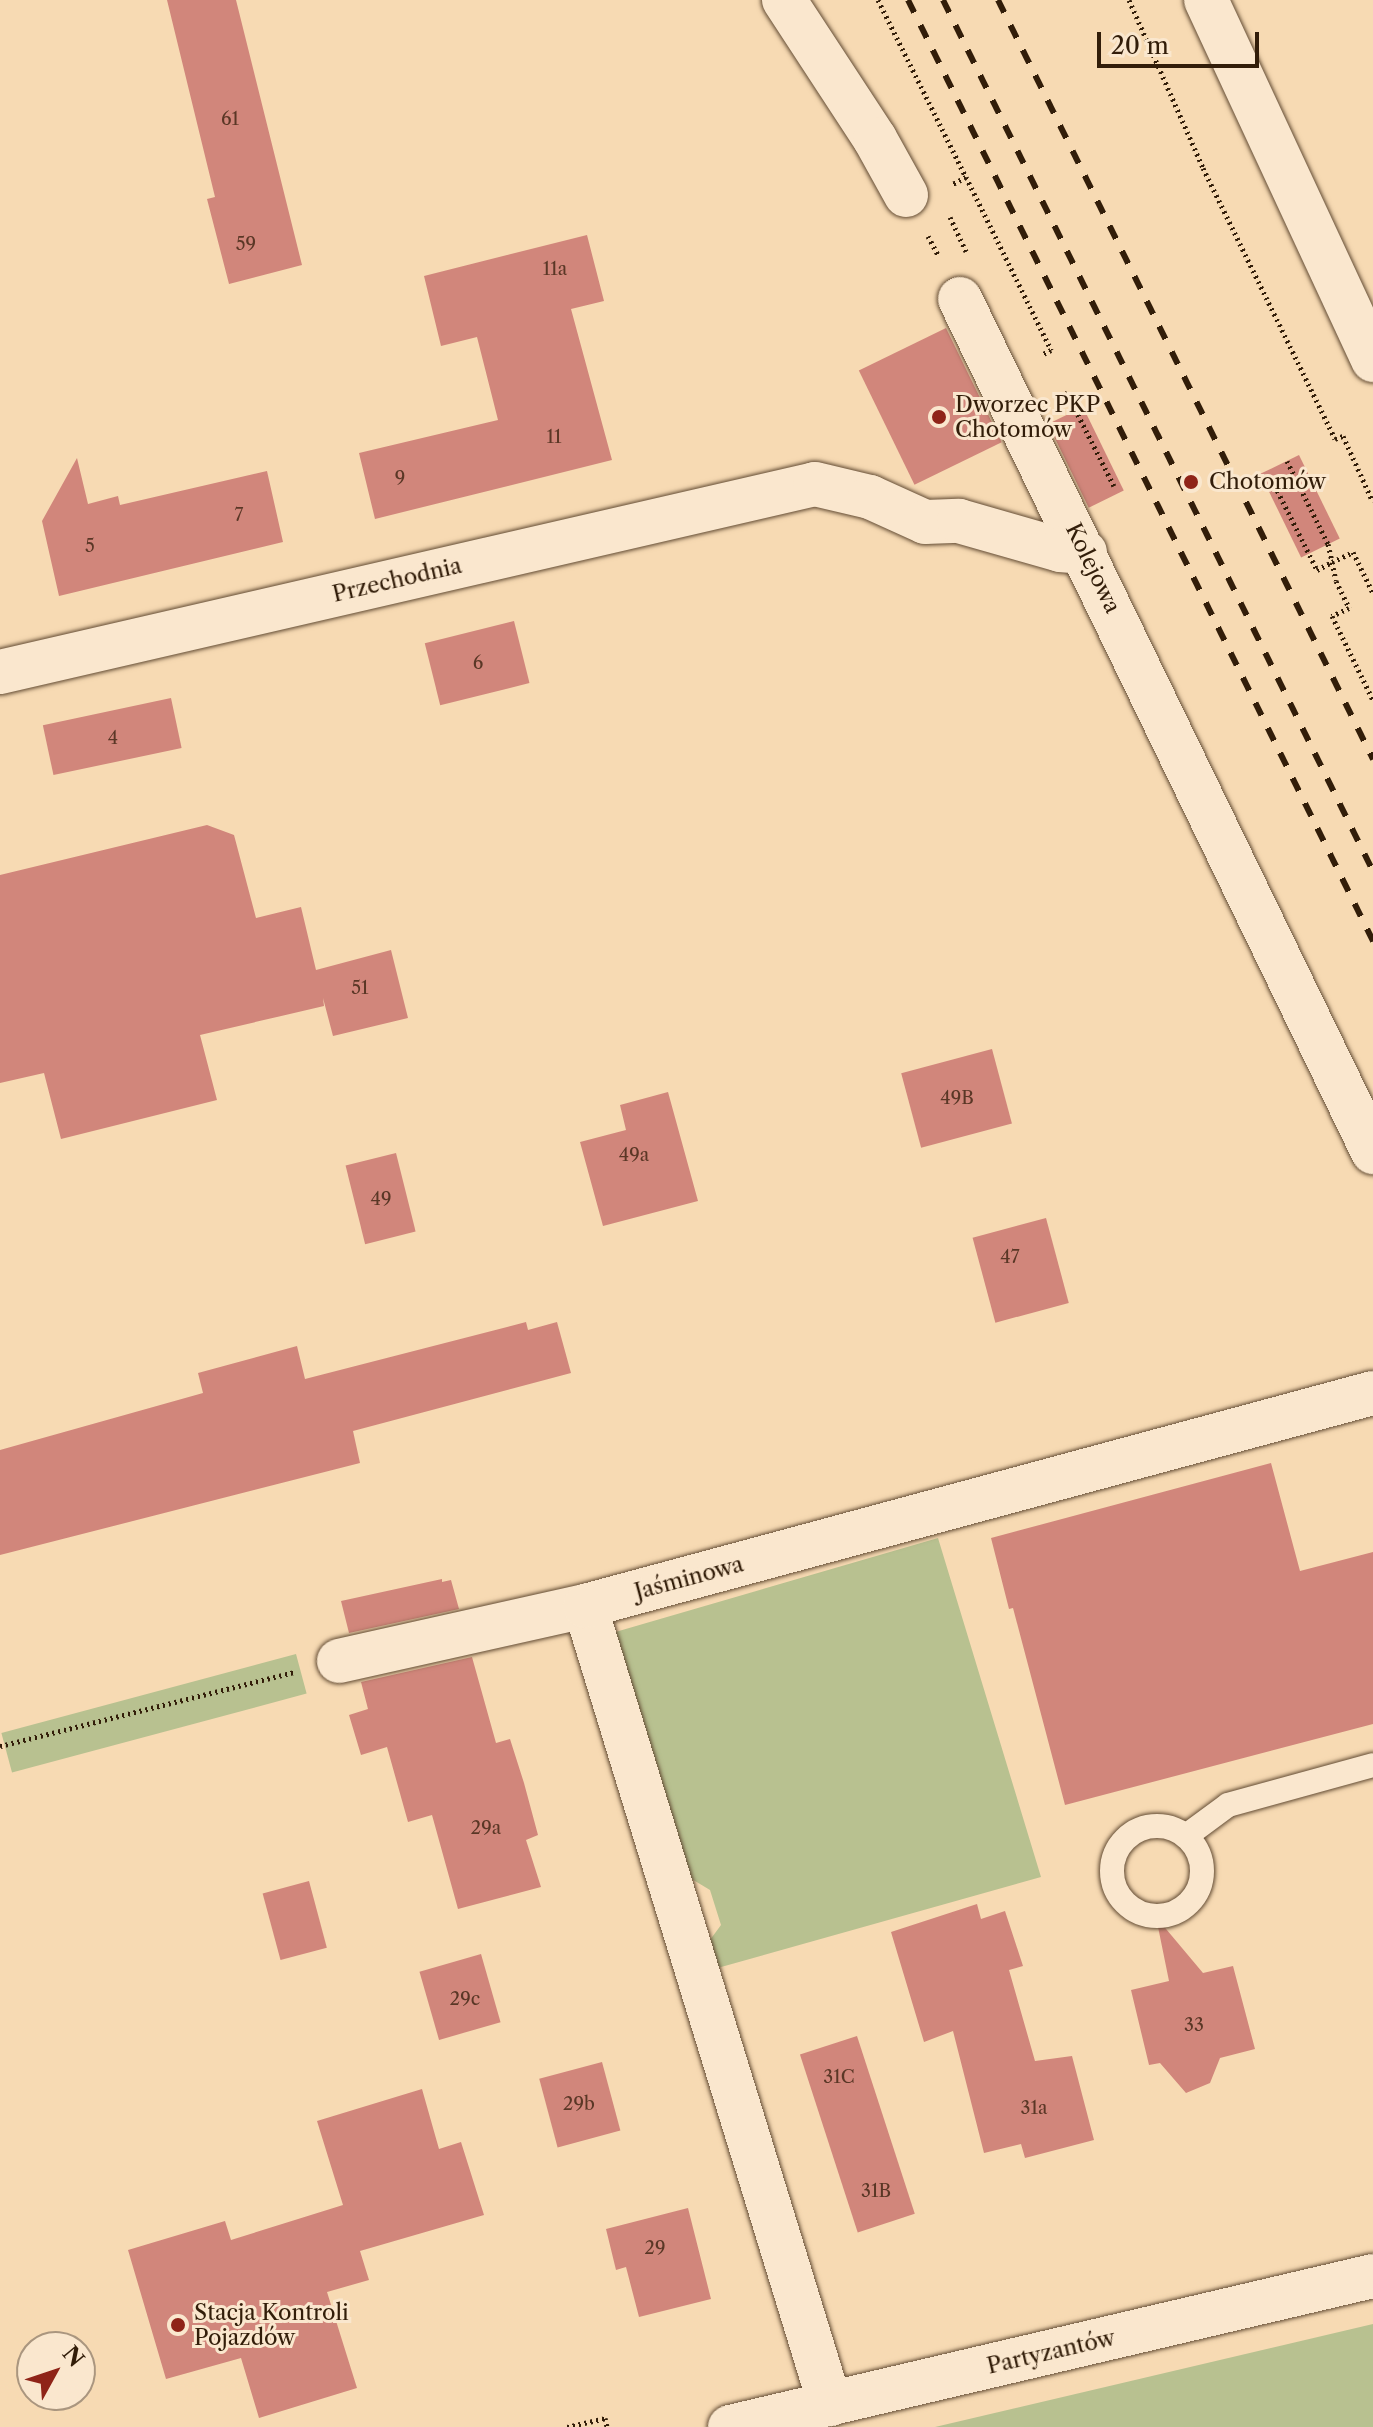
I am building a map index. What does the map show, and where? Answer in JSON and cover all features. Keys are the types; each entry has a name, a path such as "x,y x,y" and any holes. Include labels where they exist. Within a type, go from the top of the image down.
{"street":[{"path":"784,0 875,139 906,195"},
{"path":"1206,0 1371,351"},
{"name":"Kolejowa","path":"960,299 1373,1152"},
{"name":"Przechodnia","path":"0,672 794,487 830,485 870,497 925,522 959,521 1060,550 1085,552"},
{"name":"Jaśminowa","path":"339,1661 585,1606 1373,1393"},
{"path":"585,1606 830,2404"},
{"name":"Partyzantów","path":"730,2427 1373,2276"}],"lane":[{"path":"1186,1836 1228,1805 1373,1765"}],"path":[{"path":"1129,0 1203,168 1335,439 1343,436 1373,502"},
{"path":"966,177 1051,350 1033,359"},
{"path":"906,195 960,299"},
{"path":"1287,461 1328,544 1336,581 1349,608 1332,616 1373,700"},
{"path":"1272,480 1317,570 1353,552 1373,593"},
{"path":"0,1746 339,1661"},
{"path":"567,2427 605,2418 607,2427"}],"green space":[{"path":"938,1538 1041,1877 714,1969 707,1944 721,1925 710,1890 685,1875 612,1633"},
{"path":"296,1654 307,1694 12,1773 1,1733"},
{"path":"1373,2324 1373,2427 935,2427"}],"building":[{"path":"167,0 236,0 302,265 229,284 207,199 215,197"},
{"path":"587,235 604,301 571,309 612,460 375,519 359,453 498,420 477,337 441,346 424,276"},
{"name":"Dworzec PKP Chotomów","path":"946,328 1002,442 914,485 859,371"},
{"path":"1083,407 1124,491 1089,508 1048,424"},
{"path":"1299,455 1340,539 1301,557 1260,474"},
{"path":"77,458 88,504 118,496 120,505 267,471 283,542 59,596 42,521"},
{"path":"514,621 529,683 440,705 425,643"},
{"path":"171,698 182,748 53,775 43,725"},
{"path":"207,825 234,835 256,918 301,907 316,970 391,950 408,1018 333,1036 323,998 324,1006 200,1035 217,1100 61,1139 44,1073 0,1083 0,875"},
{"path":"992,1049 1012,1123 921,1148 901,1073"},
{"path":"668,1092 698,1201 603,1226 580,1142 626,1130 620,1105"},
{"path":"396,1153 416,1232 365,1244 346,1166"},
{"path":"1046,1218 1069,1303 995,1323 973,1238"},
{"path":"526,1322 528,1330 557,1322 571,1373 353,1431 360,1463 0,1555 0,1450 203,1393 198,1373 297,1346 305,1379"},
{"path":"1271,1463 1300,1571 1373,1552 1373,1724 1065,1805 1013,1608 1009,1609 991,1538"},
{"path":"442,1579 442,1582 451,1580 459,1609 349,1633 341,1601"},
{"path":"472,1657 496,1743 510,1739 524,1783 538,1835 526,1840 541,1887 458,1909 432,1815 408,1822 387,1747 361,1755 349,1715 368,1709 361,1682"},
{"path":"309,1881 327,1948 280,1960 263,1893"},
{"path":"977,1904 981,1919 1005,1911 1023,1966 1009,1970 1035,2061 1072,2056 1094,2140 1025,2158 1021,2144 984,2153 953,2031 924,2042 891,1932"},
{"path":"1156,1917 1203,1973 1233,1966 1255,2049 1220,2058 1210,2083 1186,2093 1160,2063 1149,2065 1131,1990 1169,1981"},
{"path":"481,1954 501,2022 439,2040 419,1972"},
{"path":"857,2036 915,2214 858,2232 800,2055"},
{"path":"602,2062 620,2131 558,2147 539,2079"},
{"path":"422,2089 439,2149 461,2142 484,2215 360,2251 369,2280 327,2292 357,2388 259,2418 241,2358 166,2379 128,2250 225,2221 231,2240 343,2205 317,2121"},
{"path":"688,2208 711,2299 639,2317 626,2267 616,2270 606,2229"}],"railway":[{"path":"908,0 1373,941"},
{"path":"943,0 1373,871"},
{"path":"998,0 1373,759"}],"place":[{"name":"Dworzec PKP Chotomów","path":"939,417"},
{"name":"Chotomów","path":"1191,482"},
{"name":"Stacja Kontroli Pojazdów","path":"178,2325"}]}
